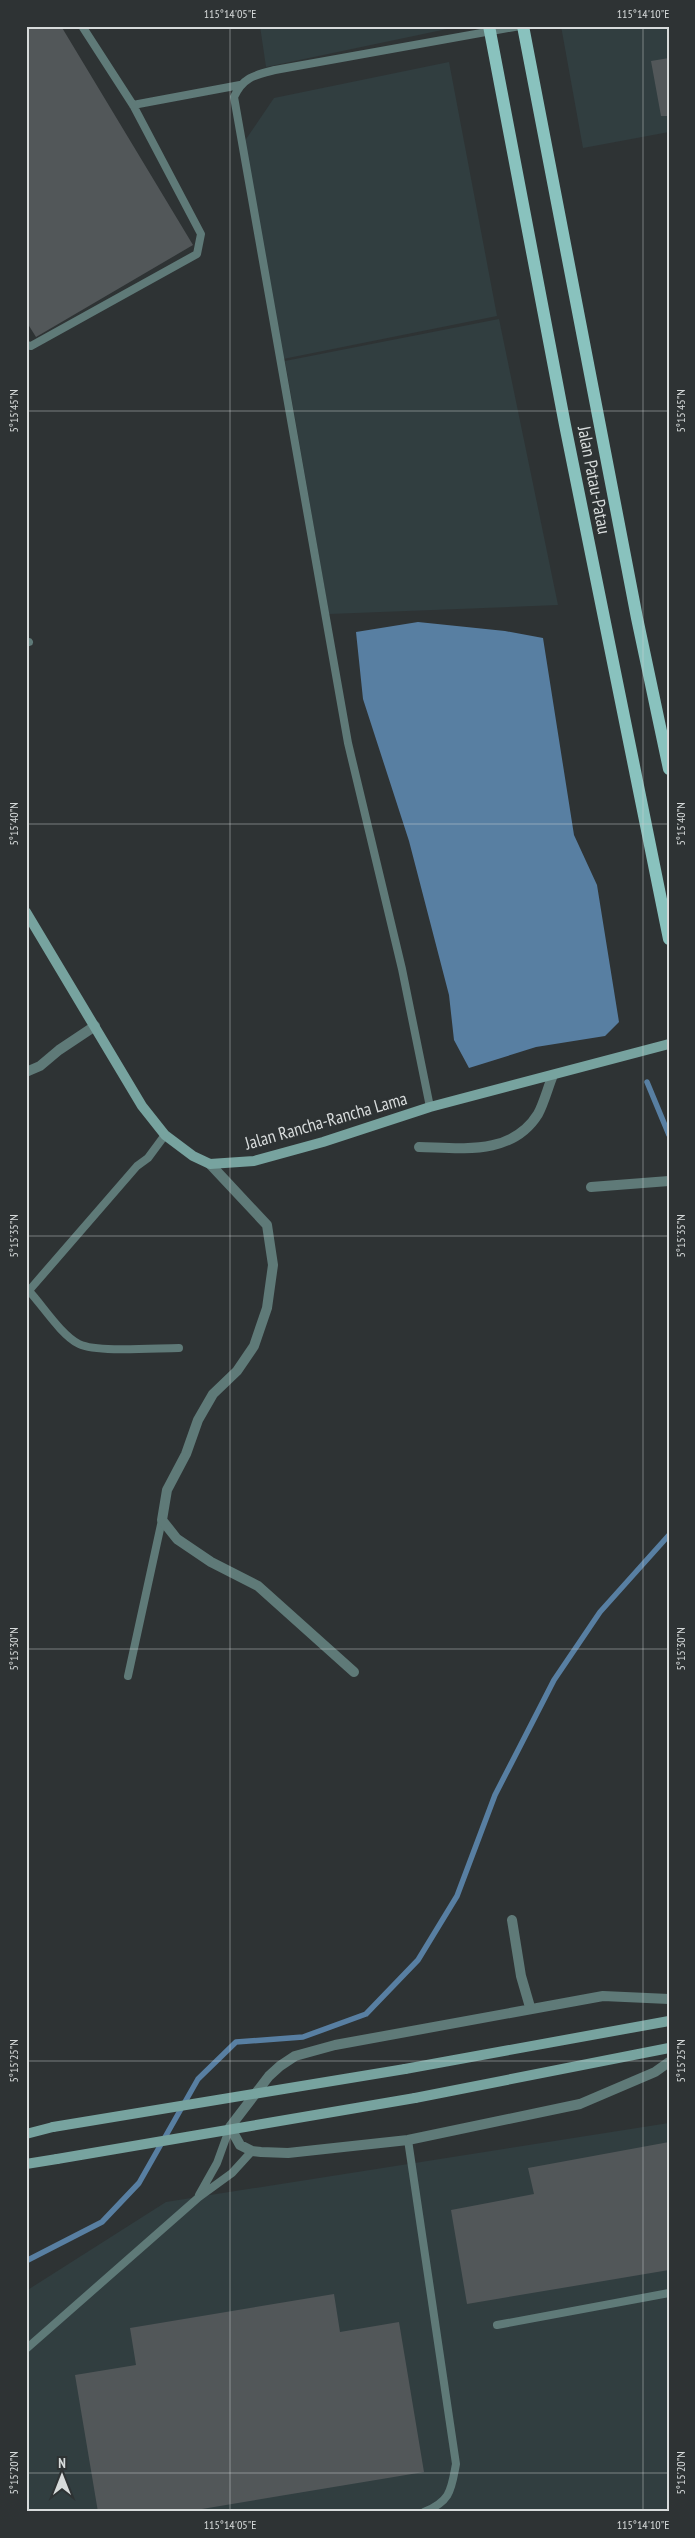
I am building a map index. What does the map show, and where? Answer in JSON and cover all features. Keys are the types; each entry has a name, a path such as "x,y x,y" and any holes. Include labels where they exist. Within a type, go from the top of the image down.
{"main road":[{"name":"Jalan Patau-Patau","path":"522,26 635,608 669,769"},
{"name":"Jalan Patau-Patau","path":"490,29 563,415 669,939"}],"street":[{"path":"26,912 142,1106 165,1135 193,1156 210,1164 267,1225 273,1265 267,1308 254,1346 237,1370 212,1394 198,1420 186,1454 167,1490 162,1520 177,1539 197,1553 258,1586 354,1672"},
{"path":"26,1072 40,1066 59,1050 95,1026"},
{"name":"Jalan Rancha-Rancha Lama","path":"210,1164 254,1161 323,1142 430,1107 669,1044"},
{"path":"419,1147 476,1148 501,1145 522,1133 538,1114 553,1075"},
{"path":"591,1187 669,1180"},
{"path":"512,1920 521,1976 530,2008"},
{"path":"669,1999 603,1996 336,2045 295,2056 269,2076 230,2127 240,2145 252,2151 288,2153 408,2140 580,2104 634,2082 655,2072 669,2062"},
{"path":"26,2134 53,2127 405,2069 669,2021"},
{"path":"26,2164 415,2098 669,2048"}],"lane":[{"path":"26,345 31,346 197,254 201,234 133,105 82,26"},
{"path":"430,1107 402,969 348,742 235,113 234,97 240,84 250,76 490,29 522,26"},
{"path":"133,105 240,84"},
{"path":"165,1135 28,1292 69,1337 80,1345 101,1348 179,1348"},
{"path":"128,1676 162,1520"},
{"path":"198,2197 217,2163 230,2127"},
{"path":"408,2140 456,2464 451,2493 437,2507 424,2512"},
{"path":"26,2349 198,2197 232,2173 252,2151"},
{"path":"497,2325 669,2293"}],"shaded area":[{"path":"260,26 446,26 447,29 266,67"},
{"path":"561,26 669,26 669,132 583,148"},
{"path":"449,62 497,316 283,359 242,145 274,98"},
{"path":"499,319 558,605 329,614 285,361"},
{"path":"669,2123 669,2512 26,2512 26,2291 166,2202"}],"water":[{"path":"418,622 505,631 543,638 574,835 597,885 619,1022 605,1036 536,1047 469,1068 454,1040 449,995 409,841 363,699 356,632"}],"building":[{"path":"26,26 61,26 193,245 36,337 26,321"},
{"path":"669,58 669,116 661,116 651,61"},
{"path":"669,2142 669,2270 467,2304 451,2210 534,2194 528,2168"},
{"path":"334,2294 340,2332 399,2322 424,2472 184,2512 98,2512 75,2375 136,2365 130,2328"}],"waterway":[{"path":"647,1082 669,1135"},
{"path":"26,2261 102,2222 139,2183 198,2079 236,2042 303,2037 366,2014 418,1960 457,1896 495,1795 554,1680 600,1612 669,1535"}]}
